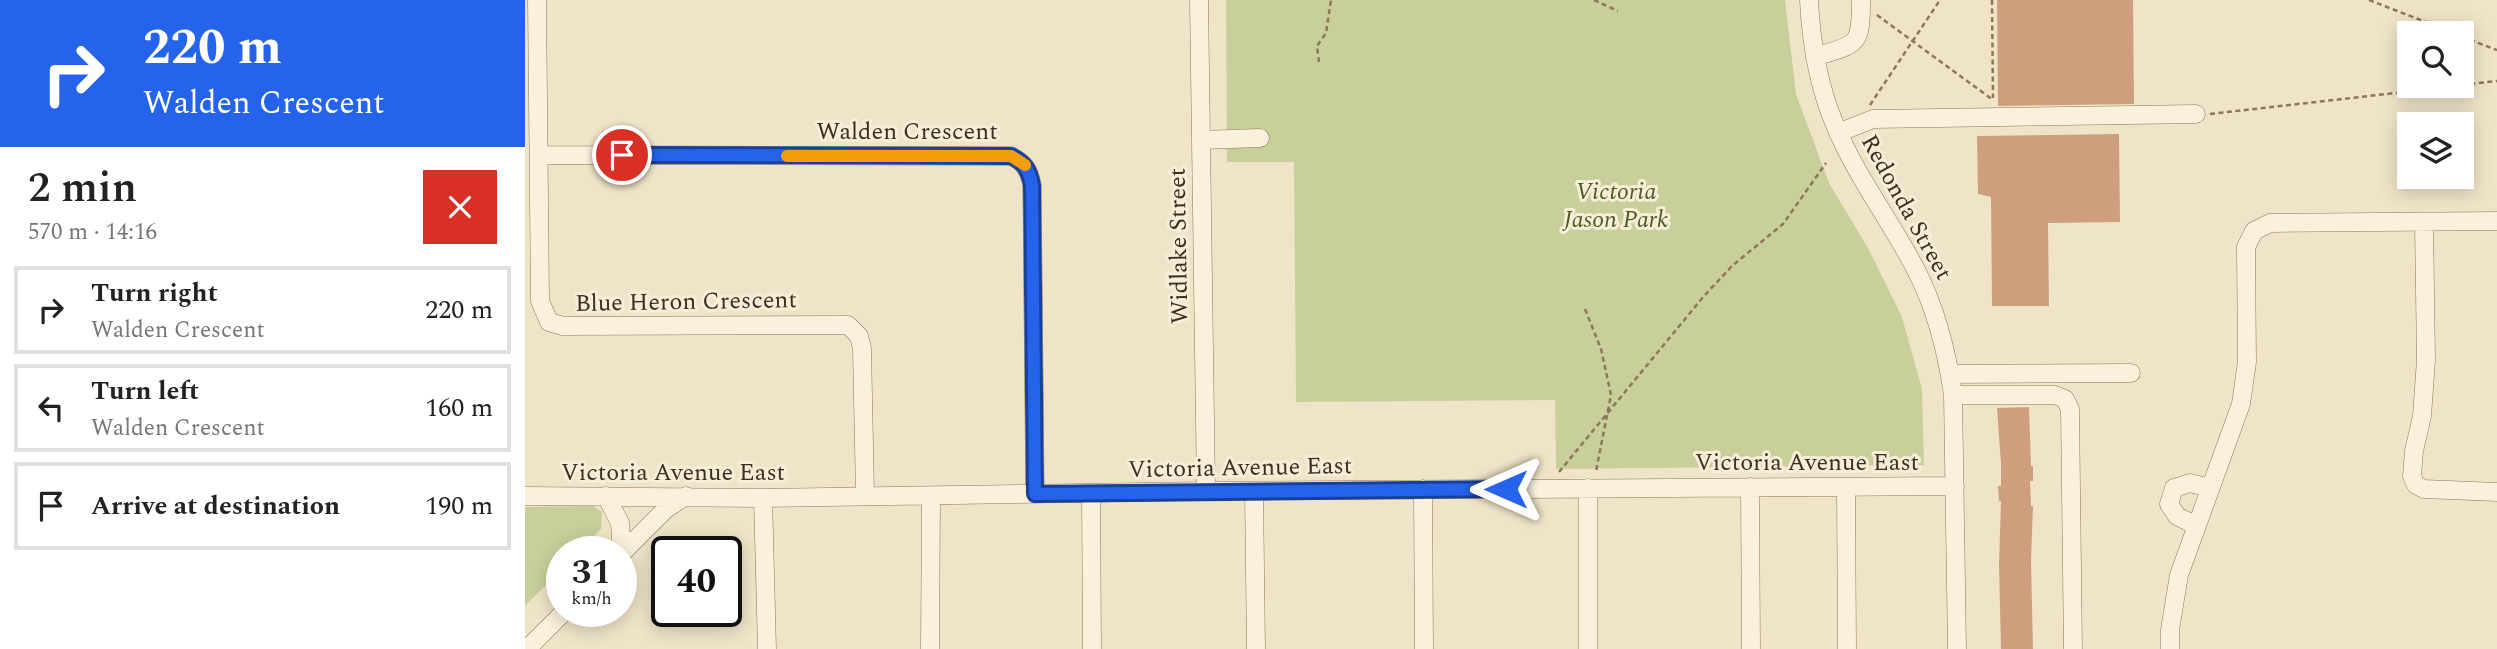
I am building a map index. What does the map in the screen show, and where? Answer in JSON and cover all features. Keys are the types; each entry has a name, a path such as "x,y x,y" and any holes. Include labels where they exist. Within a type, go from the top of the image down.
{"street":[{"name":"Blue Heron Crescent","path":"537,0 540,301 549,322 563,326 848,326 859,336 862,348 865,495"},
{"name":"Widlake Street","path":"1199,0 1206,491"},
{"name":"Redonda Street","path":"1809,0 1815,57 1838,133 1921,279 1938,324 1950,374 1953,396 1957,649"},
{"path":"1815,57 1853,44 1861,32 1861,0"},
{"path":"1838,133 1873,119 1994,108 2196,114"},
{"path":"1201,140 1261,138"},
{"name":"Walden Crescent","path":"539,155 1011,156 1022,162 1029,171 1032,185 1035,494"},
{"path":"2170,649 2170,630 2179,575 2241,404 2247,362 2246,247 2254,231 2270,223 2497,221"},
{"path":"2424,222 2426,360 2422,416 2414,451 2412,476 2416,485 2424,489 2497,492"},
{"path":"1950,374 2131,373"},
{"path":"1953,396 2055,395 2065,398 2070,409 2073,649"},
{"path":"2197,526 2177,516 2169,504 2174,488 2190,483 2210,488"},
{"name":"Victoria Avenue East","path":"525,496 763,498 1206,491 1955,486"},
{"path":"1750,487 1751,649"},
{"path":"1846,487 1847,649"},
{"path":"1588,488 1588,649"},
{"path":"1423,489 1424,649"},
{"path":"1254,491 1256,649"},
{"path":"1091,493 1092,649"},
{"path":"606,496 620,523 620,536"},
{"path":"637,538 666,509 685,496"},
{"path":"930,649 931,496"},
{"path":"763,498 768,649"},
{"path":"527,649 549,627"}],"path":[{"path":"1319,62 1317,46 1327,33 1331,0"},
{"path":"1594,0 1618,11"},
{"path":"1865,113 1940,0"},
{"path":"1991,0 1994,108"},
{"path":"2369,0 2423,21"},
{"path":"1875,13 1913,40 1994,108"},
{"path":"2474,41 2497,50"},
{"path":"2474,84 2497,81"},
{"path":"2196,114 2213,115 2397,93"},
{"path":"1559,472 1703,296 1732,266 1783,224 1826,163"},
{"path":"1585,309 1601,349 1611,394 1596,471"}],"green space":[{"name":"Victoria Jason Park","path":"1226,0 1785,0 1796,94 1829,183 1868,248 1902,317 1922,389 1924,465 1556,469 1555,400 1296,402 1294,162 1227,162"},
{"path":"593,506 602,512 601,529 594,536 546,536 546,585 525,606 525,507"}],"building":[{"path":"1997,0 2133,0 2134,104 1998,106"},
{"path":"2119,134 2120,222 2048,223 2049,306 1992,306 1991,197 1978,194 1977,136"},
{"path":"2029,407 2033,466 2033,481 2030,481 2033,506 2033,649 2001,649 2001,501 1998,486 2001,486 2001,464 1997,408"}],"slow traffic":[{"path":"787,156 1011,156 1025,165"}],"route":[{"path":"622,155 1011,156 1022,162 1029,171 1032,185 1035,494 1506,489"}]}
